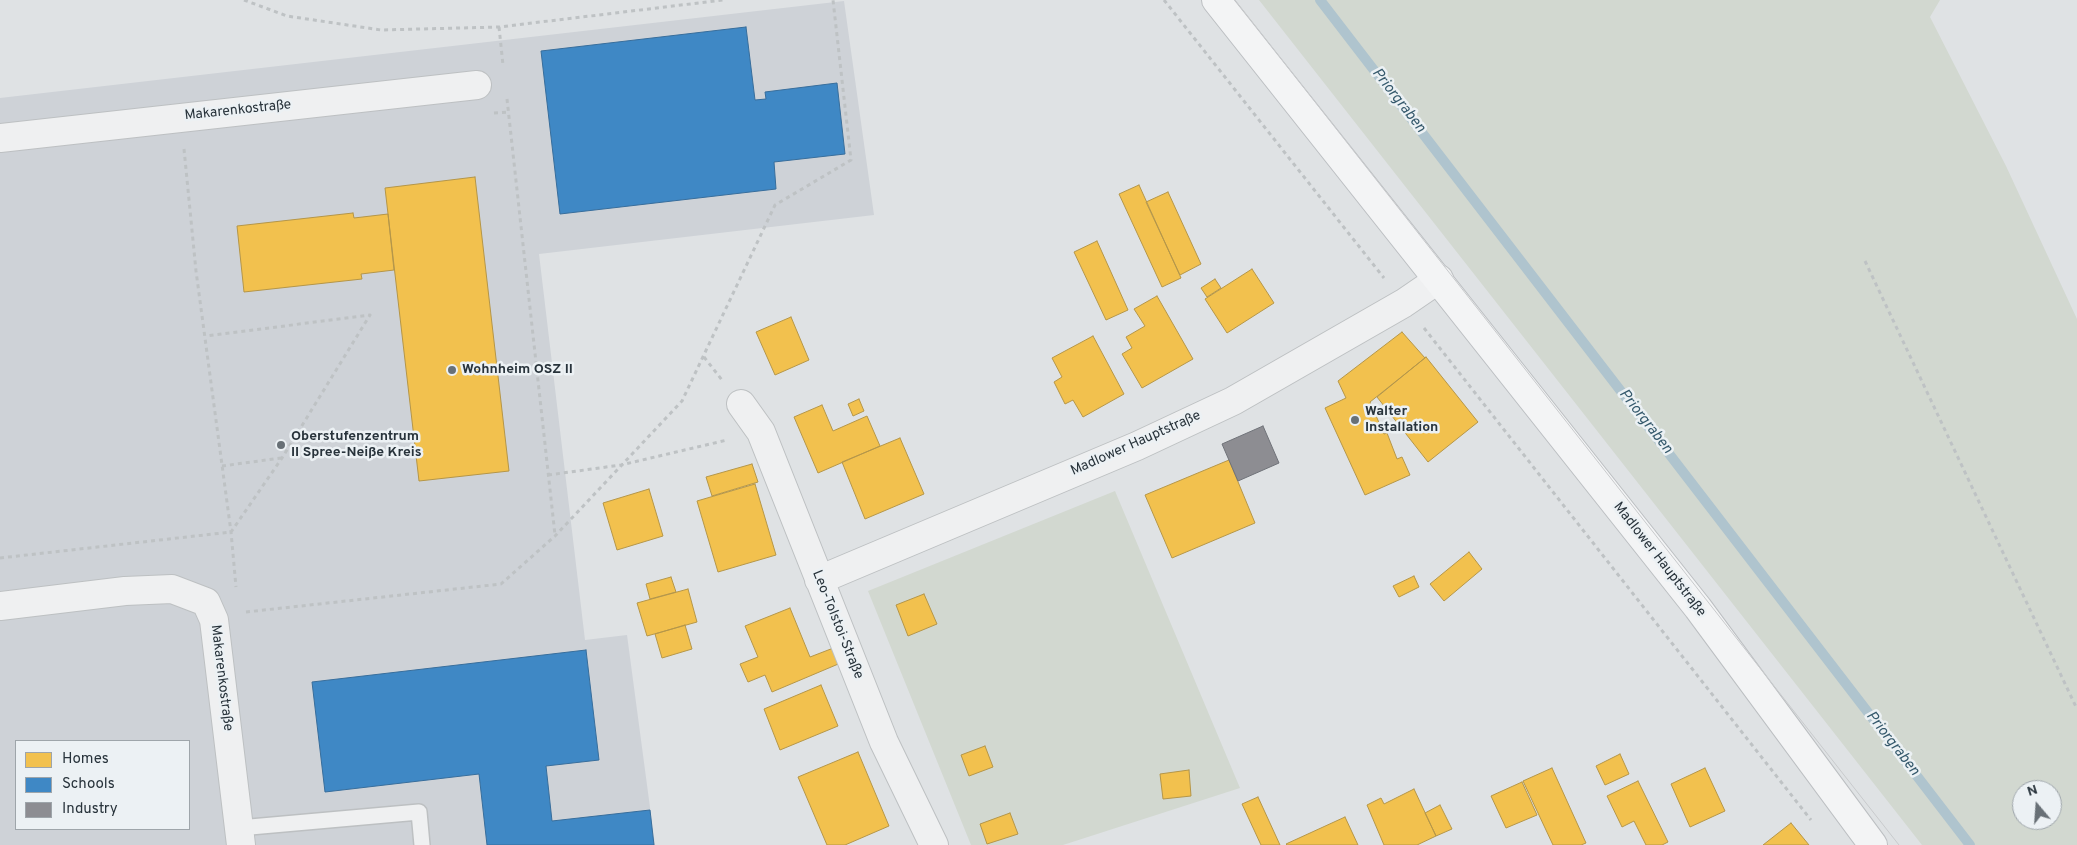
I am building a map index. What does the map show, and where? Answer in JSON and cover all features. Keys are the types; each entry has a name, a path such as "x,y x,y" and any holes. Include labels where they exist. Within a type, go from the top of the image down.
{"main road":[{"name":"Madlower Hauptstraße","path":"1216,0 1698,608 1873,845"}],"street":[{"name":"Makarenkostraße","path":"0,138 477,85"},
{"name":"Madlower Hauptstraße","path":"819,580 1137,446 1224,405 1404,303 1439,280"},
{"name":"Leo-Tolstoi-Straße","path":"741,404 761,432 884,742 934,845"},
{"name":"Makarenkostraße","path":"0,606 125,591 172,589 206,602 226,616 240,837"}],"lane":[{"path":"240,837 418,812 422,845"}],"path":[{"path":"244,0 287,16 381,30 499,27 723,0"},
{"path":"184,148 196,271 231,532 226,616 501,584 555,536 682,401 775,205 851,160 834,0"},
{"path":"1164,0 1813,823"},
{"path":"499,27 504,74"},
{"path":"506,93 555,536"},
{"path":"1865,261 2077,709"},
{"path":"0,558 231,532 282,458 370,315 206,336"},
{"path":"548,475 621,465 761,432"},
{"path":"222,466 282,458"}],"shaded area":[{"path":"1259,0 1940,0 1930,17 2006,166 2077,319 2077,845 1922,845"},
{"name":"Oberstufenzentrum II Spree-Neiße Kreis","path":"844,1 874,215 539,254 585,640 627,635 655,845 0,845 0,98"},
{"path":"1115,491 1240,788 1063,845 971,845 868,591"}],"building: Homes":[{"name":"Wohnheim OSZ II","path":"475,177 509,471 419,481 385,188"},
{"path":"1139,185 1181,278 1162,287 1119,194"},
{"path":"1168,192 1201,264 1180,275 1146,202"},
{"path":"353,213 354,218 388,214 394,270 361,274 362,279 244,292 237,226"},
{"path":"1097,241 1128,310 1106,320 1074,252"},
{"path":"1252,269 1274,303 1227,333 1205,299"},
{"path":"1215,279 1221,288 1207,297 1201,288"},
{"path":"1157,296 1193,359 1142,388 1122,354 1132,348 1126,337 1145,326 1134,309"},
{"path":"791,317 809,360 775,375 756,332"},
{"name":"Walter Installation","path":"1402,332 1425,358 1370,402 1384,434 1387,433 1397,459 1402,457 1410,475 1365,495 1325,408 1346,398 1338,381"},
{"path":"1093,336 1124,394 1083,417 1073,400 1065,404 1054,382 1062,377 1052,358"},
{"path":"1426,357 1478,422 1428,462 1377,397"},
{"path":"859,399 864,411 853,416 848,404"},
{"path":"822,405 833,431 867,416 880,446 818,473 794,417"},
{"path":"900,438 924,494 865,519 842,462"},
{"path":"1229,460 1255,523 1172,558 1145,495"},
{"path":"752,464 758,482 712,496 706,477"},
{"path":"755,484 776,555 718,572 697,501"},
{"path":"649,489 663,536 617,550 603,503"},
{"path":"1469,552 1482,569 1444,601 1430,584"},
{"path":"1414,576 1419,587 1399,597 1393,586"},
{"path":"671,577 676,592 650,599 646,584"},
{"path":"688,589 697,622 647,636 637,603"},
{"path":"924,594 937,624 908,636 896,605"},
{"path":"790,608 810,657 836,647 843,662 772,692 765,675 748,682 740,664 758,657 745,626"},
{"path":"685,625 692,649 662,658 655,634"},
{"path":"821,685 838,726 780,750 764,709"},
{"path":"985,746 993,767 969,776 961,755"},
{"path":"858,752 889,826 845,845 827,845 798,777"},
{"path":"1620,754 1629,774 1605,785 1596,766"},
{"path":"1552,768 1586,843 1581,845 1553,845 1523,781"},
{"path":"1705,768 1725,811 1690,827 1671,784"},
{"path":"1189,770 1191,796 1163,799 1160,774"},
{"path":"1638,781 1668,842 1662,845 1646,845 1634,821 1622,827 1607,796"},
{"path":"1522,782 1537,815 1506,828 1491,796"},
{"path":"1414,789 1436,836 1417,845 1384,845 1367,805 1381,798 1384,804"},
{"path":"1258,797 1280,845 1261,845 1242,804"},
{"path":"1440,805 1452,829 1436,836 1425,813"},
{"path":"1010,813 1018,834 987,844 980,824"},
{"path":"1345,817 1358,845 1286,844"},
{"path":"1791,823 1809,845 1763,845"}],"building: Schools":[{"path":"746,27 755,100 766,99 765,92 837,83 845,154 774,162 776,189 560,214 541,51"},
{"path":"586,650 599,760 546,766 552,821 650,810 654,845 487,845 479,774 325,792 312,682"}],"building: Industry":[{"path":"1263,426 1279,463 1238,481 1222,444"}],"waterway":[{"name":"Priorgraben","path":"1320,0 1970,845"}],"tram line":[{"path":"1235,0 1899,845"}],"place":[{"name":"Wohnheim OSZ II","path":"452,370"},
{"name":"Walter Installation","path":"1355,420"},
{"name":"Oberstufenzentrum II Spree-Neiße Kreis","path":"281,445"}]}
